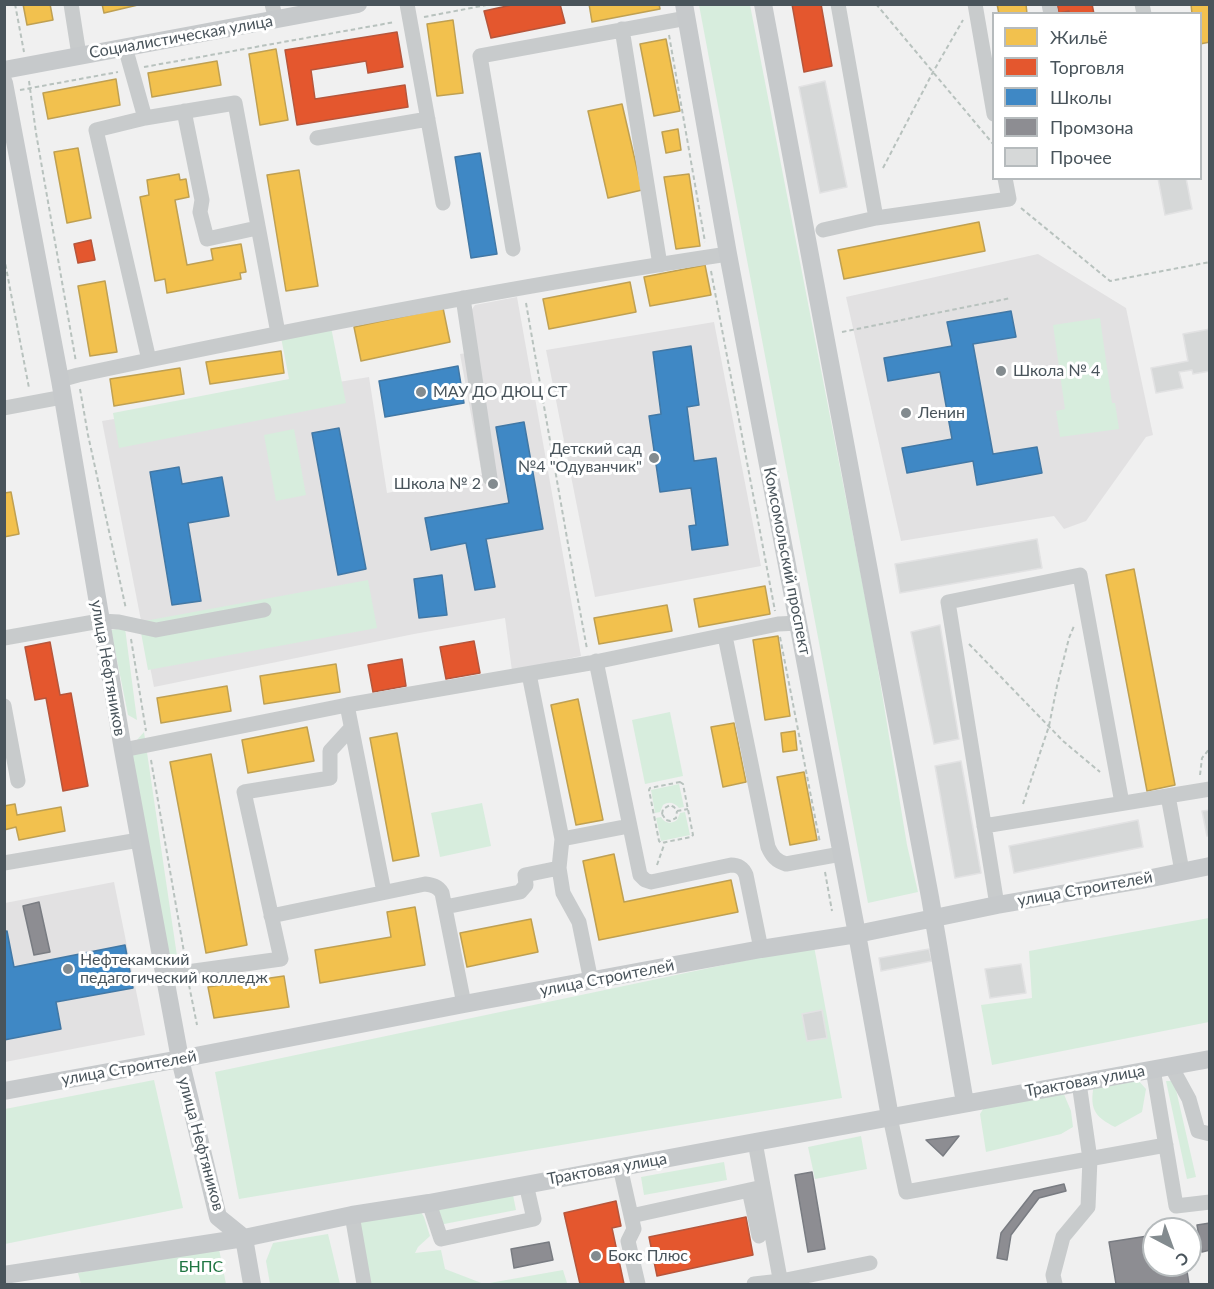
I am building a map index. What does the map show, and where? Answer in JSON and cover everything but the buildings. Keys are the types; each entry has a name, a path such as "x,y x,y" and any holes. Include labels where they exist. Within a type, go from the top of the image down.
{"main road":[{"name":"Социалистическая улица","path":"4,70 125,47 274,12 358,4"},
{"path":"763,4 934,918 965,1103"},
{"name":"Комсомольский проспект","path":"685,11 728,254 890,1117"},
{"name":"улица Нефтяников","path":"5,88 62,388 100,621 180,1059 218,1216 244,1238"},
{"name":"улица Строителей","path":"4,1091 761,949 857,934 997,904 1209,866"},
{"name":"Трактовая улица","path":"14,1277 244,1238 352,1215 429,1203 1209,1059"},
{"path":"244,1238 252,1284"}],"lane":[{"path":"71,4 79,55"},
{"path":"838,4 876,218"},
{"path":"971,9 992,109"},
{"path":"513,249 480,56 666,21 685,11"},
{"path":"409,12 443,203"},
{"path":"622,29 660,265"},
{"path":"125,47 145,118"},
{"path":"148,360 96,130 145,118 235,103 278,333"},
{"path":"184,111 202,200 200,212 207,238 257,228"},
{"path":"317,138 428,119"},
{"path":"823,230 876,218 1009,199 1005,180"},
{"path":"4,408 32,403 62,388 78,375 148,360 463,298 728,254"},
{"path":"463,298 490,478"},
{"path":"997,904 948,602 1080,575 1122,803"},
{"path":"4,638 100,621 156,630 264,610"},
{"path":"123,750 347,705 593,662 778,624 799,623"},
{"path":"724,636 771,854 775,859 786,864 841,854"},
{"path":"593,662 638,873 650,882 731,865 742,868 746,875 761,949"},
{"path":"529,674 562,839 559,868 564,897 579,922 591,981"},
{"path":"347,705 384,892"},
{"path":"4,706 6,731 18,781"},
{"path":"165,978 187,972 281,959 244,792 330,778 330,751 351,728"},
{"path":"984,826 1203,790"},
{"path":"1168,796 1182,871"},
{"path":"562,839 629,826"},
{"path":"4,863 139,840"},
{"path":"445,907 520,892 526,885 525,875 559,868"},
{"path":"271,916 424,884 432,885 442,893 464,1004"},
{"path":"1171,1066 1189,1098 1198,1131 1209,1134"},
{"path":"1153,1069 1176,1206 1209,1202"},
{"path":"1055,1284 1053,1275 1063,1238 1088,1207 1090,1159 1079,1083"},
{"path":"890,1117 906,1192 1166,1145"},
{"path":"754,1142 759,1236"},
{"path":"621,1167 634,1229 628,1241 638,1284"},
{"path":"429,1203 441,1239 534,1219 526,1184"},
{"path":"631,1216 756,1189"},
{"path":"756,1189 781,1283"},
{"path":"352,1215 364,1284"},
{"path":"754,1284 781,1283 870,1263"}],"path":[{"path":"15,4 88,435 128,624 197,1024"},
{"path":"5,88 30,88 131,69 409,12 492,4"},
{"path":"876,4 992,144"},
{"path":"872,189 933,72 971,9"},
{"path":"666,21 708,257 832,911"},
{"path":"1009,199 1110,281 1209,262"},
{"path":"4,257 32,403"},
{"path":"524,288 575,584 593,662"},
{"path":"842,332 1011,298"},
{"path":"1019,820 1049,726 1069,639 1084,598"},
{"path":"952,629 1063,741 1119,787"},
{"path":"1203,790 1202,758 1209,748"},
{"path":"680,782 683,784 688,809 692,837 659,842 650,788 680,782"},
{"path":"662,814 663,809 667,806 674,807 677,811"},
{"path":"677,811 688,809"},
{"path":"662,814 666,820 673,820 677,811"},
{"path":"654,816 662,814"},
{"path":"650,882 665,842"}],"shaded area":[{"name":"Школа № 4","path":"1038,254 1126,308 1153,435 1146,437 1086,521 1064,529 1054,516 901,541 846,297"},
{"path":"517,297 581,656 512,671 505,618 414,634 154,687 102,421 369,377 387,493 482,475 460,354 476,352 470,312 475,305"},
{"name":"Детский сад №4 \"Одуванчик\"","path":"714,322 761,566 595,597 546,350"},
{"name":"Нефтекамский педагогический колледж","path":"114,882 145,1035 5,1062 5,903"}],"green space":[{"path":"699,5 750,5 871,627 907,845 918,892 868,903"},
{"path":"1100,318 1112,403 1115,403 1119,429 1060,437 1056,411 1065,409 1053,325"},
{"path":"330,322 346,403 119,448 113,413 289,379 280,332"},
{"path":"294,429 306,495 276,501 264,435"},
{"path":"368,580 377,628 148,670 139,622"},
{"path":"125,628 137,720 128,715 111,630"},
{"path":"670,712 683,776 645,784 632,720"},
{"path":"144,732 177,956 165,958 128,750"},
{"path":"679,784 684,807 679,808 667,803 663,805 660,812 655,813 651,790"},
{"path":"482,803 491,846 440,857 431,813"},
{"path":"685,812 690,835 661,841 656,818 661,817 670,823 677,820 680,813"},
{"path":"1209,918 1209,1022 992,1065 981,1005 1032,998 1029,951"},
{"path":"814,946 842,1098 239,1199 215,1072"},
{"path":"1136,1078 1146,1089 1142,1112 1115,1127 1098,1116 1092,1100 1094,1085"},
{"path":"154,1080 183,1208 5,1244 5,1109"},
{"path":"1166,1081 1174,1081 1196,1177 1187,1179"},
{"path":"1063,1092 1071,1111 1073,1127 1061,1134 986,1152 980,1114 985,1106"},
{"path":"861,1136 867,1169 815,1179 808,1147"},
{"path":"724,1162 727,1180 644,1195 641,1177"},
{"path":"511,1185 516,1210 439,1225 433,1200"},
{"path":"414,1201 424,1217 430,1236 415,1253 441,1250 445,1269 484,1284 369,1284 356,1230 363,1210"},
{"path":"328,1234 340,1284 270,1284 266,1261 273,1243"},
{"name":"БНПС","path":"218,1244 226,1284 81,1284 78,1273"},
{"path":"563,1270 567,1283 557,1284 484,1284"}],"place":[{"name":"Школа № 4","path":"1001,371"},
{"name":"МАУ ДО ДЮЦ СТ","path":"421,392"},
{"name":"Ленин","path":"906,413"},
{"name":"Детский сад №4 \"Одуванчик\"","path":"654,458"},
{"name":"Школа № 2","path":"493,484"},
{"name":"Нефтекамский педагогический колледж","path":"68,969"},
{"name":"Бокс Плюс","path":"596,1256"}]}
